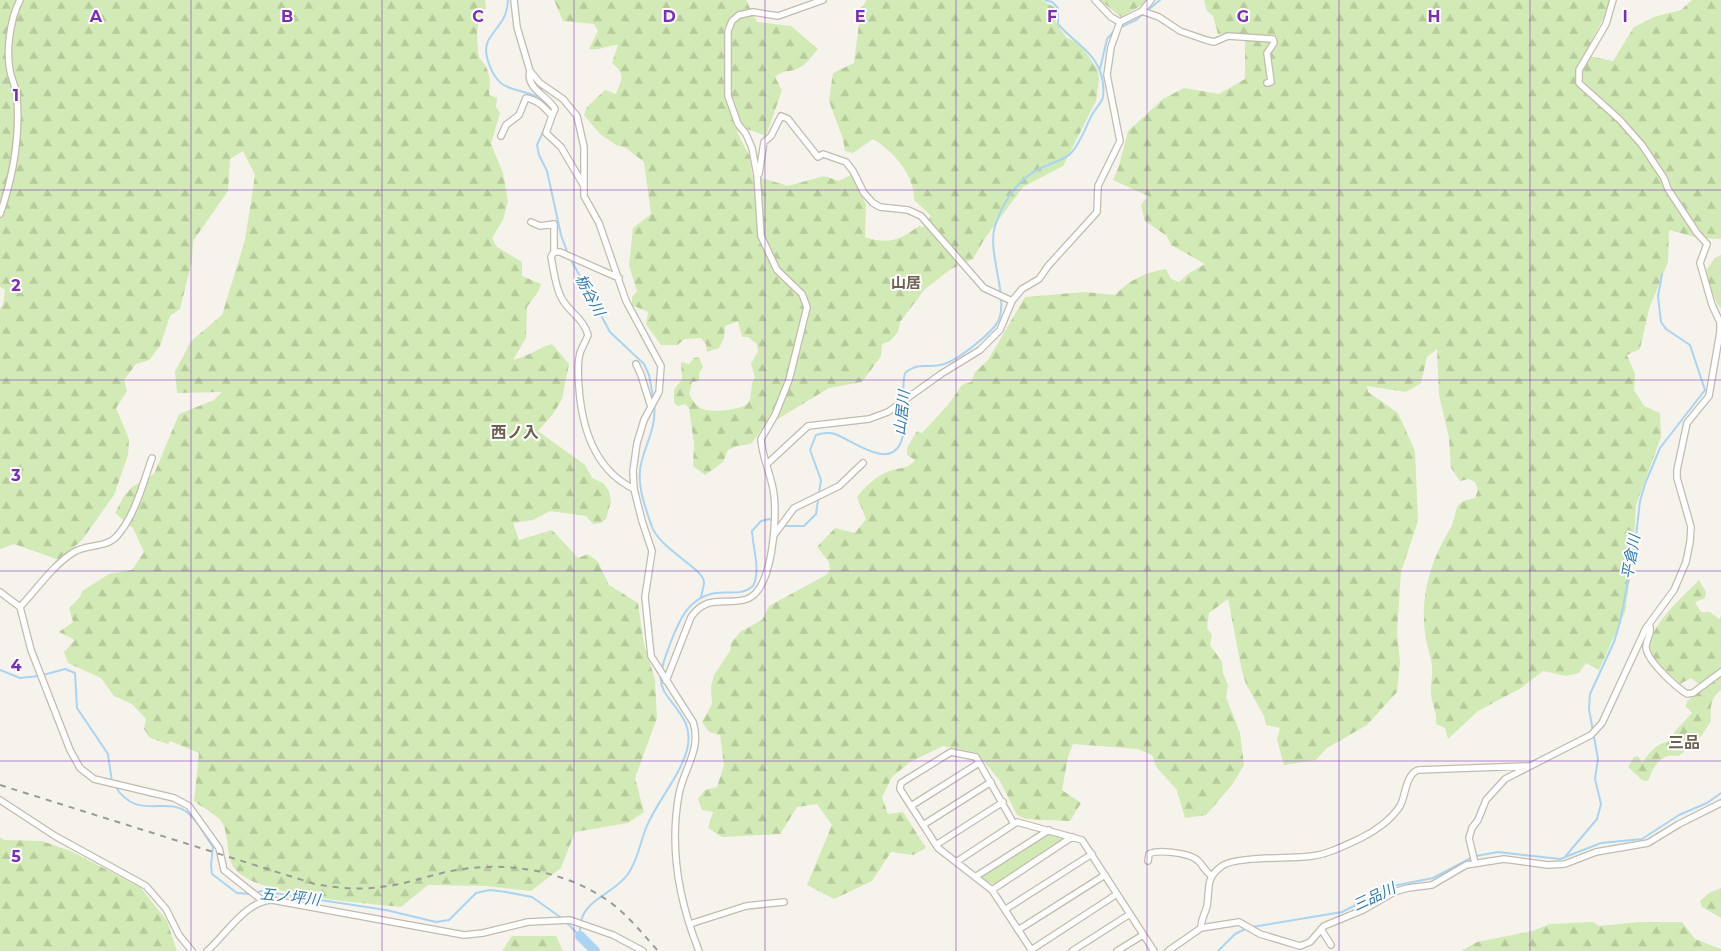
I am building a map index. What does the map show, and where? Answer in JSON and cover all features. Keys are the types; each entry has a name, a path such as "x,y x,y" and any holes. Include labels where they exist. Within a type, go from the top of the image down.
{"street":[{"path":"0,214 11,181 14,164 17,96 11,74 9,53 13,24 20,0"},
{"path":"514,0 517,27 530,70 540,82 564,99 577,116 584,147 584,196 599,223 635,319 661,366 659,392 636,443 633,471 634,488 652,551 645,597 647,632 652,656 693,722 696,735 695,751 679,794 676,842 677,877 699,951"},
{"path":"666,681 691,617 697,610 705,604 718,600 747,599 762,586 773,537 774,495 761,439 775,415 789,380 807,307 802,294 777,270 761,236 757,175 752,148 746,134 738,124 728,96 728,31 732,21 739,15 753,12 778,16 824,0"},
{"path":"1095,0 1111,17 1120,22"},
{"path":"767,464 808,426 869,419 888,412 941,374 980,350 1000,330 1012,301 1022,290 1039,279 1048,266 1097,212 1098,186 1120,141 1119,128 1109,93 1107,75 1109,54 1120,22 1142,11 1151,0"},
{"path":"1473,858 1469,838 1486,800 1505,779 1597,730 1606,716 1649,624 1674,590 1686,562 1690,542 1691,526 1677,478 1677,470 1687,423 1711,392 1720,322 1712,305 1700,263 1708,244 1697,233 1642,145 1620,120 1579,83 1577,78 1579,70 1606,24 1613,0"},
{"path":"1142,11 1159,17 1180,31 1214,42 1228,36 1274,39 1274,43 1267,53 1271,82 1267,83"},
{"path":"530,70 528,76 531,83 550,100 555,109 546,132 561,147 584,186"},
{"path":"501,136 506,125 519,116 526,98 534,99 552,116"},
{"path":"757,175 764,142 772,136 781,116 788,119 818,156 824,154 846,162 853,171 864,193 873,203 880,207 908,210 921,216 984,288 1012,301"},
{"path":"531,222 540,226 554,224 554,252 552,257 560,294 581,320 588,335 580,353 578,372 580,409 585,430 594,448 612,473 634,488"},
{"path":"554,252 560,252 619,278"},
{"path":"636,364 651,407"},
{"path":"20,607 70,554 84,547 109,542 118,535 131,512 152,458"},
{"path":"773,537 794,508 839,486 863,463"},
{"path":"0,592 20,607 31,650 70,750 80,768 94,779 174,798 190,806 219,848 224,870 261,899 283,901 464,935 483,933 521,922 574,920 639,947 644,951"},
{"path":"1649,624 1650,632 1646,646 1650,657 1687,694 1693,693 1721,672"},
{"path":"1014,824 976,757 951,752 901,783 900,789 936,845 992,890 1031,950 1117,894"},
{"path":"911,806 979,763"},
{"path":"1201,928 1201,922 1207,907 1208,884 1212,876 1222,866 1231,861 1320,855 1362,838 1394,814 1402,802 1411,776 1418,770 1530,766"},
{"path":"923,825 991,782"},
{"path":"0,800 55,836 146,886 166,909 179,935 192,951"},
{"path":"936,845 1003,802"},
{"path":"1168,951 1201,928 1239,922 1254,931 1303,948 1321,929 1400,890 1432,885 1466,865 1473,858 1504,859 1548,866 1565,864 1596,852 1648,843 1679,824 1721,803"},
{"path":"956,862 1017,822 1082,840 1154,951"},
{"path":"975,877 1049,830"},
{"path":"992,890 1072,837"},
{"path":"1148,861 1149,854 1157,850 1191,856 1197,859 1206,872 1212,876"},
{"path":"1006,909 1092,854"},
{"path":"1018,930 1105,875"},
{"path":"206,951 261,899"},
{"path":"690,924 746,906 784,902"},
{"path":"1072,951 1130,914"},
{"path":"1321,929 1331,945"},
{"path":"1117,951 1142,935"}],"green space":[{"path":"0,0 485,0 486,8 482,14 477,32 479,58 489,75 489,95 497,98 496,107 500,113 491,144 503,173 508,201 503,220 492,238 497,247 522,262 522,276 541,284 538,292 527,307 526,338 513,360 552,344 569,364 562,399 553,414 538,431 585,465 592,478 603,483 609,491 611,501 606,519 601,523 593,524 586,516 550,511 533,520 513,523 519,540 552,530 578,558 588,554 598,562 609,585 638,603 644,645 655,679 657,718 635,778 644,812 628,823 575,832 561,868 531,891 486,886 428,885 401,907 313,897 266,886 247,879 232,864 226,832 221,821 194,801 199,753 170,741 168,744 150,738 144,729 146,719 132,704 114,696 101,678 68,663 64,652 75,640 59,632 73,622 69,608 80,597 82,591 109,574 132,570 144,552 133,528 115,513 124,496 132,487 154,474 179,414 214,400 222,392 177,393 175,372 191,341 222,315 245,240 255,175 243,151 230,159 228,191 193,241 192,261 180,309 170,316 160,346 149,360 136,364 124,380 127,391 116,408 129,439 128,455 114,495 82,540 59,560 14,544 0,549 0,308 3,305 5,290 0,287"},
{"path":"554,0 746,0 757,22 791,26 818,49 801,67 775,77 782,90 766,136 747,129 737,132 750,157 752,175 788,186 824,176 839,181 851,175 866,204 865,237 881,241 900,238 919,226 923,227 931,216 914,200 911,182 907,173 895,157 881,144 873,139 853,153 845,151 843,139 829,101 833,73 854,63 861,8 867,0 1042,0 1057,9 1056,22 1060,29 1067,38 1077,42 1098,70 1099,80 1096,101 1063,166 1023,187 985,238 973,259 951,269 925,289 900,322 898,332 890,341 882,344 881,356 862,382 829,388 763,428 751,444 737,446 728,450 723,462 705,475 693,466 694,444 689,408 685,404 678,406 674,403 674,390 682,379 681,362 689,364 694,358 699,357 703,367 699,373 699,381 692,382 689,394 698,406 710,411 735,409 748,403 755,377 751,364 758,351 757,344 748,337 742,337 738,321 725,326 724,338 719,348 707,352 706,344 701,338 685,339 677,345 661,345 646,324 648,312 632,305 632,297 637,291 629,266 633,228 651,214 644,162 626,148 616,145 600,134 584,115 587,107 605,90 616,94 622,77 612,63 618,45 589,49 598,31 594,24 563,21"},
{"path":"1100,0 1146,0 1142,5 1121,17"},
{"path":"1204,0 1613,0 1584,55 1613,61 1634,27 1654,17 1681,10 1692,0 1721,0 1721,239 1698,238 1669,230 1668,262 1649,309 1640,349 1627,355 1635,374 1634,390 1644,406 1660,413 1661,437 1636,505 1633,556 1625,612 1599,670 1586,663 1579,673 1566,676 1543,671 1521,688 1478,711 1448,739 1445,728 1436,724 1431,694 1431,658 1424,619 1426,591 1433,565 1451,527 1457,508 1462,502 1475,498 1478,490 1475,482 1469,479 1460,481 1451,468 1449,438 1439,395 1437,349 1427,357 1421,383 1406,392 1367,386 1368,392 1398,413 1415,451 1418,521 1401,572 1397,632 1400,662 1397,692 1367,725 1327,748 1316,760 1284,765 1277,739 1280,728 1266,725 1264,716 1246,684 1228,599 1209,613 1207,628 1212,635 1210,645 1222,662 1223,673 1228,685 1226,697 1240,733 1244,765 1232,785 1206,815 1185,818 1177,790 1157,768 1152,755 1138,749 1073,744 1068,757 1062,790 1081,803 1070,821 1026,819 1017,815 1000,781 977,753 943,746 910,762 892,777 882,797 888,814 903,812 926,848 913,855 891,852 872,881 834,899 807,885 832,825 817,804 797,807 780,834 722,837 708,828 713,812 702,810 698,799 705,790 717,787 724,765 720,735 709,732 702,722 712,704 711,687 714,675 730,651 731,643 740,632 762,620 769,606 826,575 830,570 829,562 817,547 835,528 855,533 866,519 857,497 880,475 907,467 913,463 915,460 907,455 907,448 917,431 922,433 948,405 962,385 971,382 975,372 988,360 1025,297 1085,292 1115,295 1132,281 1152,272 1166,269 1171,279 1179,282 1205,264 1171,245 1167,236 1145,221 1141,205 1148,196 1113,180 1119,166 1128,131 1163,99 1184,88 1219,94 1245,79 1245,34 1218,34 1213,16 1207,11"},
{"path":"1721,255 1721,309 1717,304 1705,272 1715,258"},
{"path":"1699,580 1706,592 1705,598 1695,602 1701,612 1710,612 1719,619 1721,616 1721,690 1713,700 1711,721 1702,735 1679,756 1667,756 1659,761 1648,781 1642,780 1628,767 1634,757 1638,756 1642,763 1651,751 1671,741 1675,731 1692,713 1686,706 1687,701 1705,689 1691,678 1680,684 1653,657 1650,643 1653,634 1667,613"},
{"path":"1048,833 1064,837 1065,840 994,885 981,878 982,875"},
{"path":"0,837 4,840 42,841 73,852 141,888 167,921 177,951 0,951"},
{"path":"1721,888 1721,918 1702,907 1700,901 1709,893"},
{"path":"1593,922 1599,926 1639,922 1682,922 1695,939 1721,949 1721,951 1461,951 1477,942 1532,931 1550,924"},
{"path":"512,936 556,936 563,951 502,951"}],"waterway":[{"name":"栃谷川","path":"508,0 504,18 486,46 489,64 495,76 502,84 511,89 532,94 542,99"},
{"name":"山居川","path":"662,670 665,657 681,619 698,599 716,593 740,592 753,586 756,567 752,531 761,521 769,519 786,526 804,526 816,514 821,480 810,450 816,435 832,433 873,452 892,453 899,447 903,435 903,388 905,373 920,366 938,366 950,362 971,348 995,326 1000,317 1001,293 993,237 1003,206 1014,189 1029,175 1038,169 1063,159 1071,153 1078,144 1103,97 1103,81 1092,57 1058,24 1058,8 1052,2 1045,0"},
{"path":"1121,27 1136,20 1160,0"},
{"path":"1100,69 1107,39 1115,30"},
{"name":"栃谷川","path":"547,123 537,145 539,155 547,171 561,235 568,254"},
{"name":"栃谷川","path":"570,258 610,332 644,364 649,375 653,397"},
{"name":"平倉川","path":"1564,858 1597,819 1601,804 1595,779 1598,759 1589,709 1590,694 1614,642 1620,622 1635,545 1640,501 1645,484 1660,448 1705,390 1690,345 1666,329 1661,322 1658,296 1662,274"},
{"name":"栃谷川","path":"654,404 653,426 640,468 640,485 646,511 657,535 702,577 704,582 701,597"},
{"name":"五ノ坪川","path":"43,675 65,669 75,673 77,708 108,754 112,782"},
{"name":"五ノ坪川","path":"0,670 20,678 39,676"},
{"path":"581,921 589,907 628,874 637,857 646,828 679,770 687,750 689,737 687,726 665,692 661,684 661,675"},
{"name":"五ノ坪川","path":"115,786 124,797 133,803 142,806 171,806 180,808 192,816 213,847 212,874 237,893 251,894"},
{"path":"1476,856 1498,852 1560,859 1601,843 1642,839 1679,815 1707,803 1721,793"},
{"name":"三品川","path":"1252,927 1342,912 1393,886 1433,878 1471,858"},
{"name":"五ノ坪川","path":"255,893 261,891 386,910 436,922 449,920 476,893 490,890 532,897 563,919"},
{"name":"五ノ坪川","path":"566,922 579,935"},
{"name":"五ノ坪川","path":"580,926 580,936"},
{"name":"三品川","path":"1218,951 1235,934 1245,929"},
{"path":"580,936 595,951"}],"railway":[{"path":"0,785 315,884 372,888 399,884 447,872 496,867 515,868 554,875 591,890 614,905 658,951"}],"district":[{"name":"山居","path":"906,283"},
{"name":"西ノ入","path":"515,432"},
{"name":"三品","path":"1684,742"}]}
